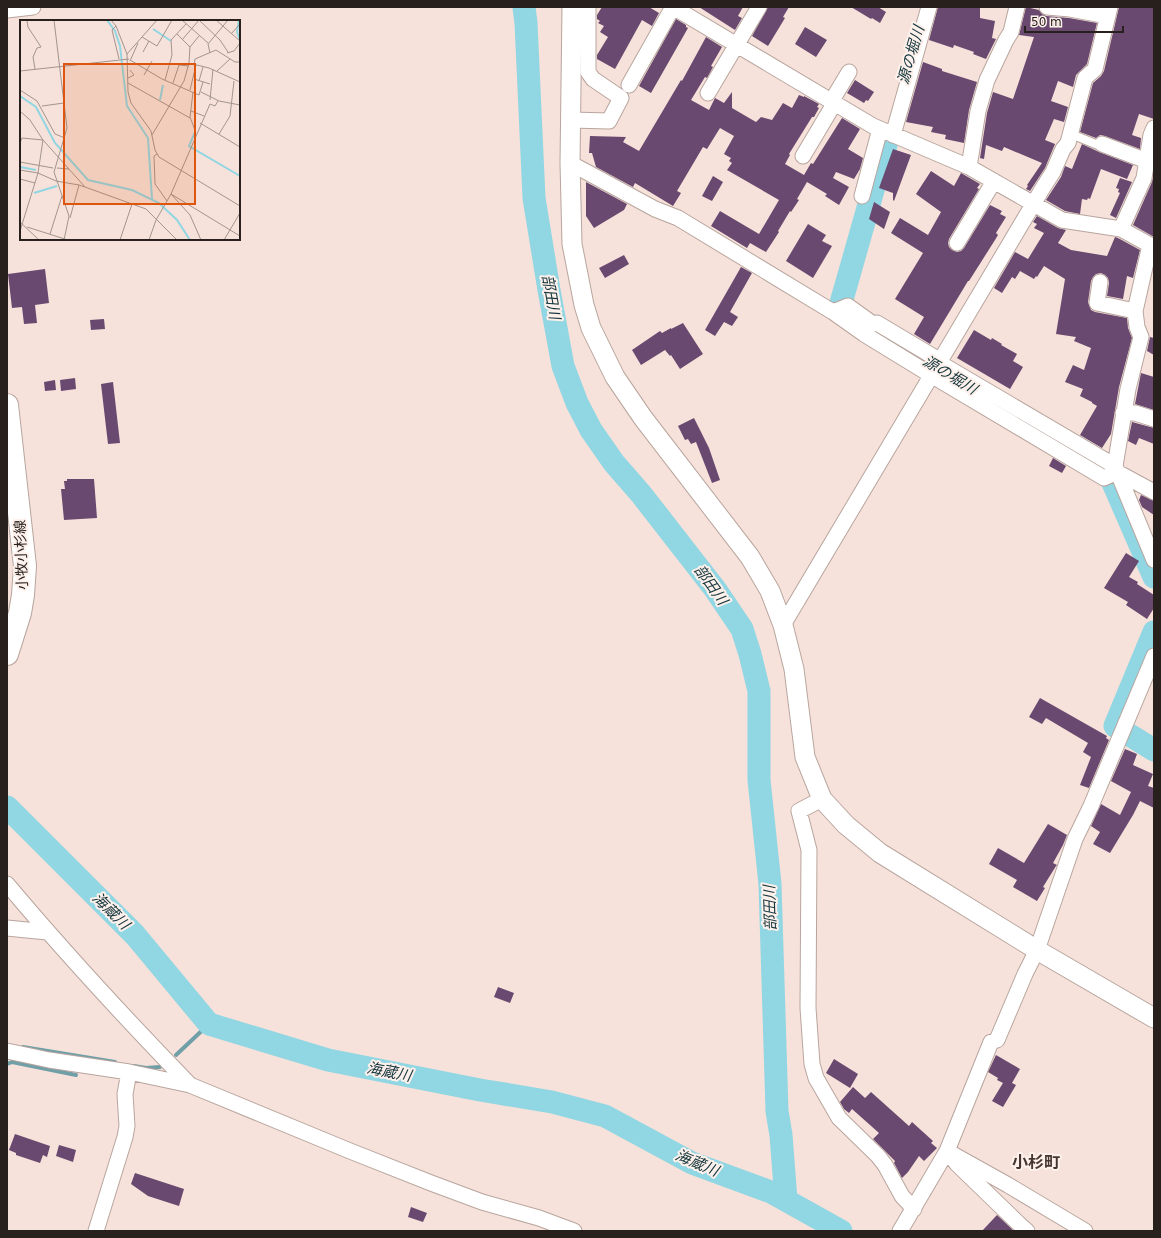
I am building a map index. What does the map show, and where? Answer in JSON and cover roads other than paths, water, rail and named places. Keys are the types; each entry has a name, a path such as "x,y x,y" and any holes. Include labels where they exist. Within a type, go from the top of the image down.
{"main road":[{"name":"小牧小杉線","path":"7,405 24,566 23,596 20,613 7,654"}],"street":[{"path":"7,10 33,7"},
{"path":"572,7 570,163 572,244 584,304 591,328 615,376 643,418 750,557 770,591 783,624 794,668 805,757 822,799 846,825 880,853 1037,950 1154,1018"},
{"path":"571,120 609,121 621,98 592,79 588,72 588,7"},
{"path":"629,85 673,7 833,103 886,132 969,167 1062,220 1121,229 1152,246 1135,311 1135,318 1141,337 1123,412 1113,472 1154,560"},
{"path":"708,93 759,7"},
{"path":"862,196 886,132 929,7"},
{"path":"969,167 978,111 987,80 1011,32 1017,7"},
{"path":"783,624 1053,172 1063,149 1068,144 1085,78 1095,69 1109,12 1047,7"},
{"path":"803,156 849,72"},
{"path":"1121,229 1144,178 1151,135 1154,128"},
{"path":"1102,144 1147,161"},
{"path":"570,163 655,209 678,218 833,312 864,334 936,367"},
{"path":"957,243 994,181"},
{"path":"1100,282 1097,303 1135,311"},
{"path":"833,312 848,306 873,324 877,323 936,367 1113,472 1154,492"},
{"path":"1123,412 1135,413 1154,419"},
{"path":"900,1231 947,1151 991,1042 997,1040 1025,974 1037,950 1075,839 1091,806 1154,656"},
{"path":"822,799 799,811 809,850 808,1008 812,1064 816,1078 839,1118 882,1160 902,1196 913,1211"},
{"path":"7,884 47,932 190,1084"},
{"path":"7,928 47,932"},
{"path":"7,1051 49,1060 129,1072 190,1084 431,1183 482,1202 539,1218 574,1231"},
{"path":"96,1231 126,1137 127,1126 125,1094 129,1072"},
{"path":"947,1151 957,1164 1027,1231"},
{"path":"947,1151 1085,1231"}],"lane":[{"path":"1071,134 1098,145 1102,144"}],"waterway":[{"name":"部田川","path":"524,7 534,198 563,366 577,403 591,430 614,463 641,494 715,589 742,629 759,691 759,780 770,884 777,1111 781,1135 786,1200"},
{"name":"源の堀川","path":"887,141 841,303 845,313 956,380"},
{"name":"源の堀川","path":"1093,461 1107,469 1154,577"},
{"name":"源の堀川","path":"1154,632 1115,726 1154,750"},
{"name":"海蔵川","path":"7,807 135,935 209,1024 328,1060 480,1090 552,1102 605,1116 692,1163 771,1192 841,1231"},
{"path":"176,1055 209,1024"},
{"path":"23,1047 115,1062"},
{"path":"7,1064 12,1062 76,1075"},
{"path":"134,1066 146,1068 160,1067"}],"district":[{"name":"小杉町","path":"1036,1162"}]}
